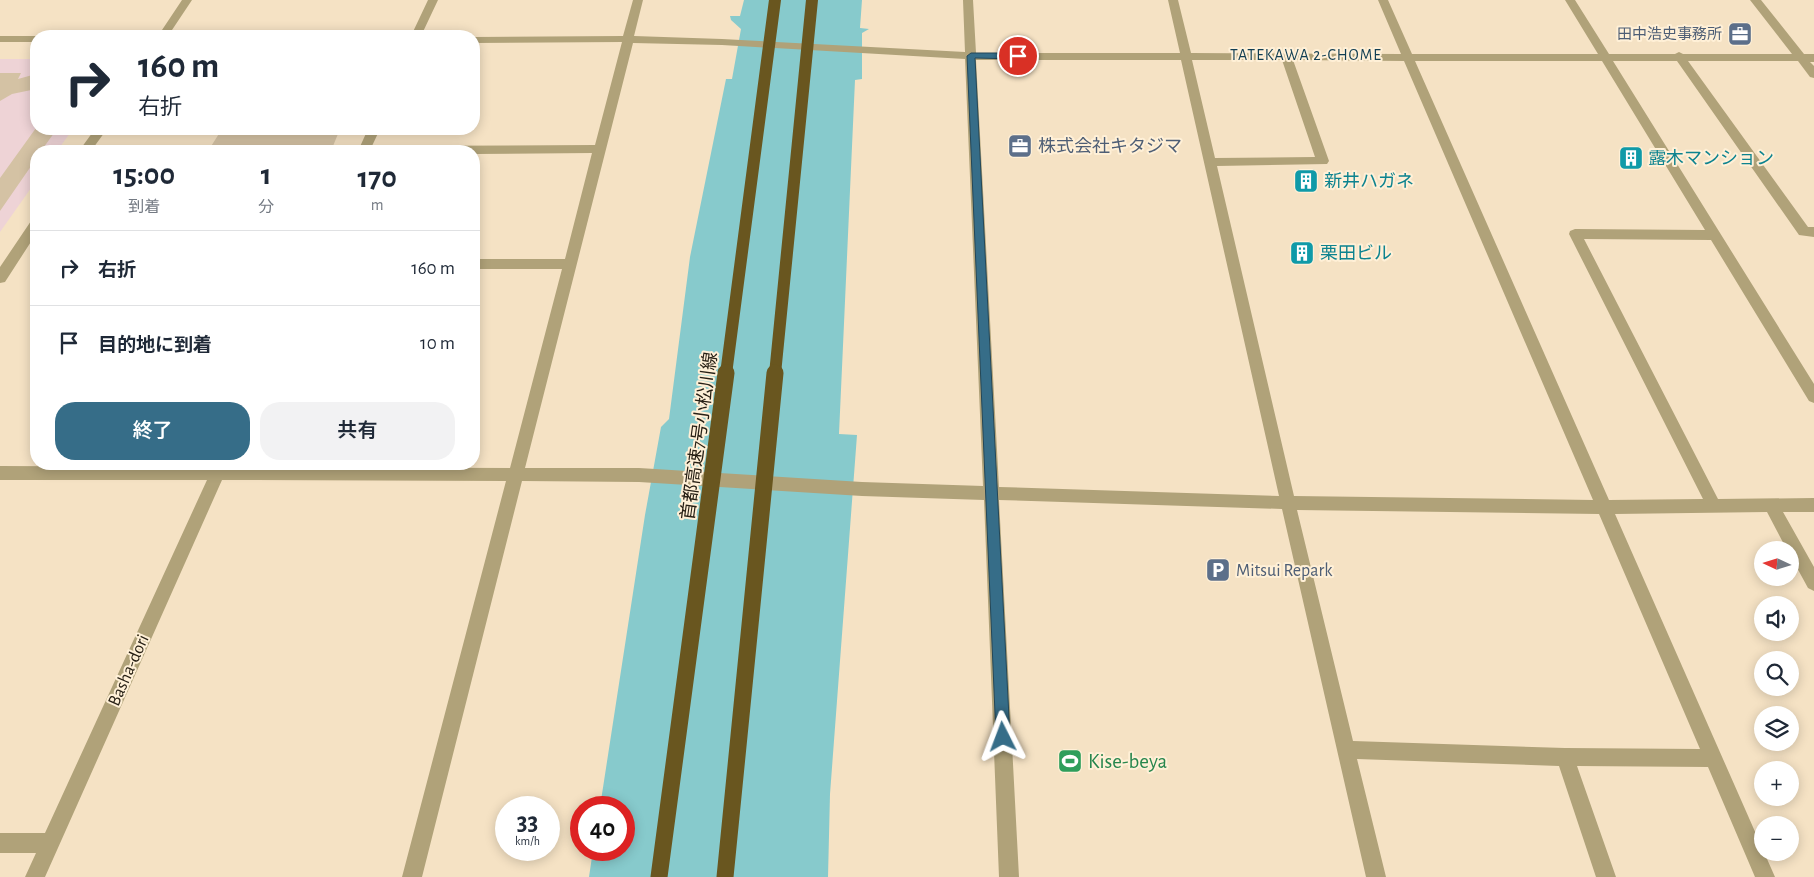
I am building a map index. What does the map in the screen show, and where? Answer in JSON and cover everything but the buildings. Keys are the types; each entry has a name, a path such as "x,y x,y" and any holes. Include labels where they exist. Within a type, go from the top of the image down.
{"highway":[{"name":"首都高速7号小松川線","path":"659,877 775,0"},
{"path":"725,877 812,0"}],"street":[{"path":"167,30 187,0"},
{"path":"419,30 433,0"},
{"path":"412,877 638,0"},
{"path":"968,0 1009,877"},
{"path":"1173,0 1376,877"},
{"path":"1383,0 1765,877"},
{"path":"1570,0 1814,397"},
{"path":"1755,0 1814,74"},
{"path":"0,39 30,39"},
{"path":"480,40 628,39 722,42 971,56 1186,58 1679,56 1814,58"},
{"path":"1679,56 1804,232 1814,232"},
{"path":"1210,162 1323,161 1286,58"},
{"path":"480,150 600,149"},
{"path":"0,278 30,233"},
{"path":"1714,235 1575,234 1714,506"},
{"path":"480,264 570,264"},
{"path":"0,473 165,470"},
{"name":"Basha-dori","path":"35,877 220,470"},
{"path":"279,470 639,475 862,490 1288,503 1604,507 1814,505"},
{"path":"1771,505 1814,583"},
{"path":"1347,750 1565,757 1713,758"},
{"path":"1565,757 1606,877"},
{"path":"0,843 50,843"}],"shaded area":[{"path":"0,59 30,59 30,135 69,135 61,145 30,145 30,190 0,232"},
{"path":"0,73 21,73 18,79 30,76 30,90 12,94 0,101"},
{"path":"31,135 53,135 45,145 30,145 30,168 0,211 0,178"},
{"path":"218,135 338,135 333,145 212,145"}],"water":[{"path":"744,0 862,0 860,28 869,29 862,33 862,79 855,80 839,434 857,435 830,794 828,877 589,877 591,861 635,861 635,796 602,796 645,515 661,427 669,419 690,257 726,79 732,79 741,29 731,20 730,16 740,16"}],"place":[{"name":"田中浩史事務所","path":"1740,34"},
{"name":"株式会社キタジマ","path":"1020,146"},
{"name":"露木マンション","path":"1631,158"},
{"name":"新井ハガネ","path":"1306,181"},
{"name":"栗田ビル","path":"1302,253"},
{"name":"Mitsui Repark","path":"1218,570"},
{"name":"Kise-beya","path":"1070,761"}],"district":[{"name":"TATEKAWA 2-CHOME","path":"1306,54"}],"route":[{"path":"1003,737 971,56 1018,56"}]}
